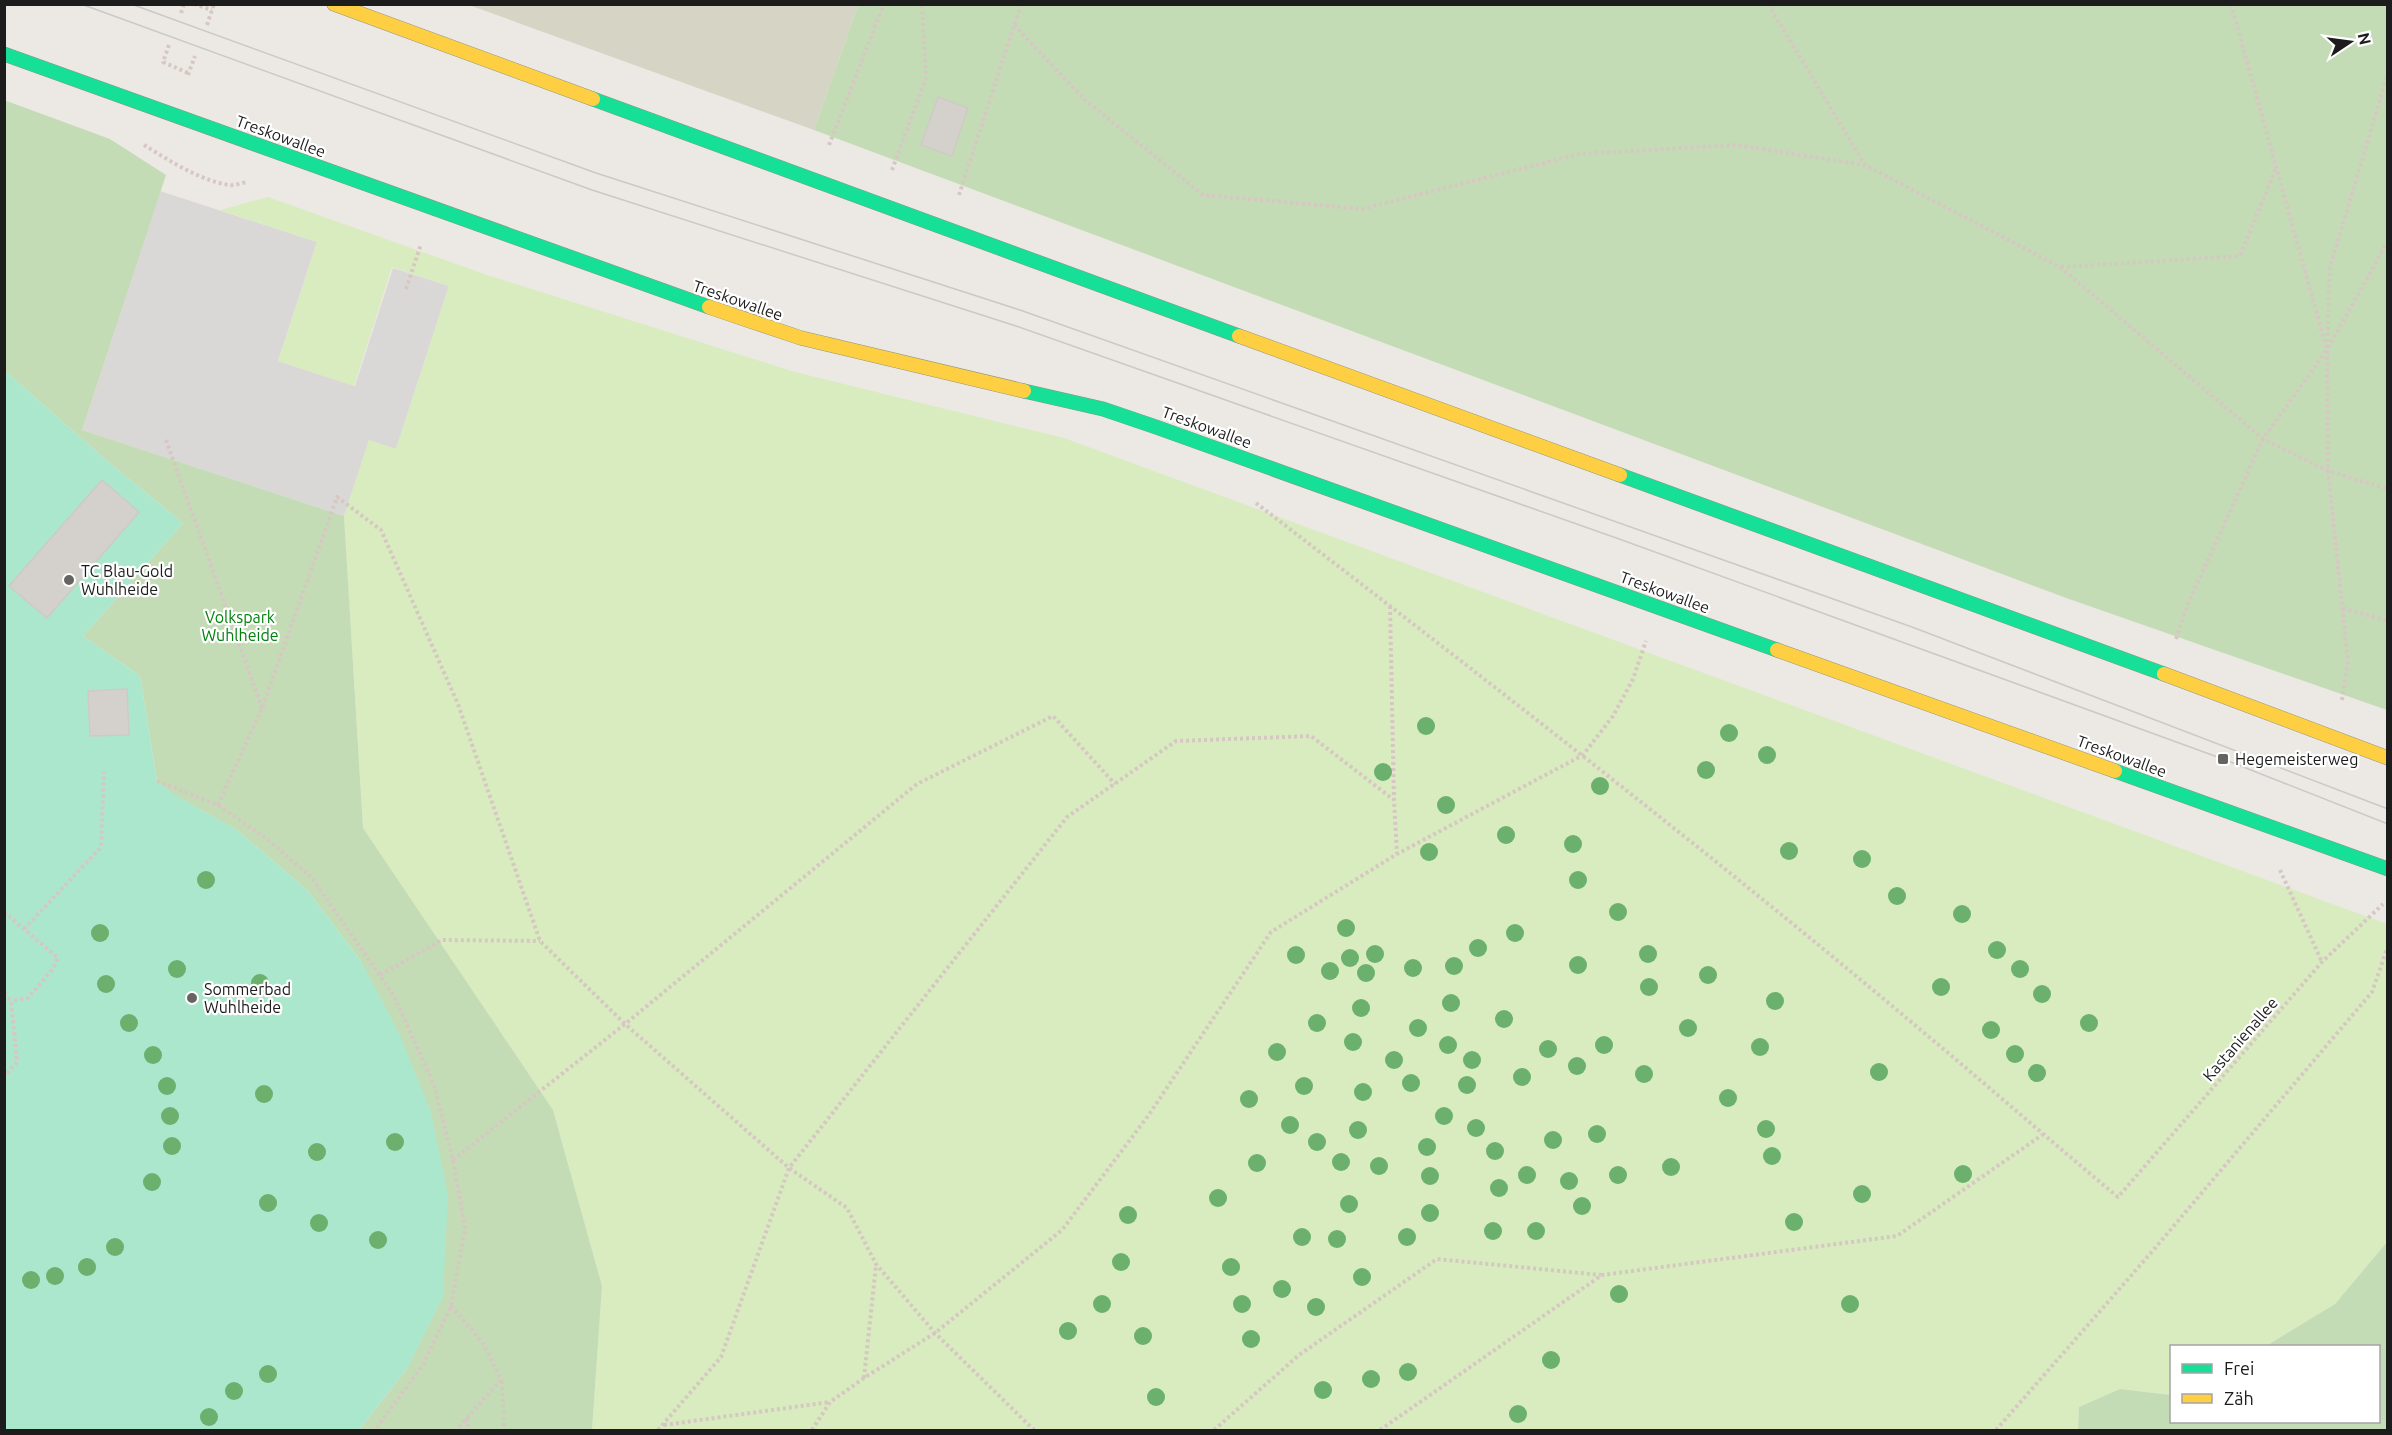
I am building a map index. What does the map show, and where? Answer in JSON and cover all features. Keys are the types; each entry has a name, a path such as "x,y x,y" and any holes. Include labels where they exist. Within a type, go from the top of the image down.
{"main road":[{"path":"334,4 2388,758"},
{"name":"Treskowallee","path":"4,54 778,331 1103,409 1156,427 2388,869"}],"path":[{"path":"181,13 184,4"},
{"path":"194,4 212,10"},
{"path":"207,25 214,4"},
{"path":"829,145 884,4"},
{"path":"892,170 926,78 922,4"},
{"path":"948,229 1021,4"},
{"path":"1768,4 1865,165"},
{"path":"2231,4 2327,350"},
{"path":"1014,25 1085,100 1203,195 1362,208 1579,154 1736,145 1865,165 2060,267 2263,439 2328,471 2388,489"},
{"path":"169,45 164,62 188,73"},
{"path":"185,82 195,56"},
{"path":"2342,700 2348,661 2328,471 2327,350 2330,267 2388,73"},
{"path":"141,143 175,165 213,180 231,186 249,181"},
{"path":"2060,267 2240,256 2276,167"},
{"path":"2164,674 2187,606 2263,439 2327,350 2388,240"},
{"path":"406,290 421,244"},
{"path":"166,440 262,708"},
{"path":"218,805 262,708 337,497 381,530 459,704 540,941 625,1024 789,1168 847,1208 876,1264 935,1333 1034,1431"},
{"path":"1214,1431 1299,1355 1437,1260 1602,1275 1897,1236 2042,1135 1911,1021 1583,754 1255,503"},
{"path":"1390,606 1397,854"},
{"path":"2343,608 2388,621"},
{"path":"812,1431 830,1402 935,1333 1062,1230 1149,1116 1271,932 1397,854 1583,754 1613,716 1633,679 1646,640"},
{"path":"453,1160 625,1024 917,784 1053,716 1115,784"},
{"path":"658,1431 721,1356 789,1168 1067,816 1176,741 1311,736 1394,800"},
{"path":"24,929 101,847 104,772"},
{"path":"157,781 218,805 267,839 312,878 394,996 434,1085 453,1160 465,1228 451,1306 423,1365 375,1431"},
{"path":"2278,865 2322,962"},
{"name":"Kastanienallee","path":"2042,1135 2118,1197 2322,962 2385,902"},
{"path":"4,912 58,958 52,970 28,998 12,1001"},
{"path":"380,975 442,940 540,941"},
{"path":"1996,1431 2150,1254 2372,992 2388,946"},
{"path":"4,993 12,1001 17,1062 4,1077"},
{"path":"864,1378 876,1264"},
{"path":"1380,1431 1602,1275"},
{"path":"451,1306 483,1343 501,1380 504,1431"},
{"path":"456,1431 501,1380"},
{"path":"663,1425 830,1402"},
{"path":"467,1418 469,1431"}],"shaded area":[{"path":"469,5 858,5 814,130"},
{"path":"160,191 317,242 278,361 355,386 393,268 449,286 396,449 369,441 344,516 82,430"}],"green space":[{"path":"858,5 2387,5 2387,710 2069,599 814,130"},
{"name":"Volkspark Wuhlheide","path":"4,100 110,139 166,175 82,430 344,516 363,828 553,1110 602,1286 592,1430 359,1430 408,1367 361,961 307,890 237,830 172,794 157,781 140,676 83,636 183,523 106,460 5,371"},
{"path":"268,197 487,275 795,372 1064,438 2387,924 2387,1242 2335,1304 2268,1345 2170,1345 2170,1395 2120,1389 2079,1407 2078,1430 592,1430 602,1286 553,1110 363,828 344,516 369,440 396,449 449,286 392,267 354,386 278,361 317,242 220,210"},
{"name":"Sommerbad Wuhlheide","path":"5,371 106,460 183,523 83,636 140,676 157,781 173,794 237,830 307,890 361,961 400,1035 431,1112 448,1195 443,1297 408,1367 359,1430 5,1430"},
{"path":"2387,1242 2387,1430 2078,1430 2079,1407 2120,1389 2170,1395 2170,1423 2380,1423 2380,1345 2268,1345 2335,1304"}],"building":[{"path":"938,97 968,108 952,156 921,145"},
{"path":"102,480 139,512 47,618 9,586"},
{"path":"127,689 129,735 90,736 88,691"}],"tram line":[{"path":"81,4 592,190 1016,326 1622,540 2223,759 2388,824"},
{"path":"131,4 596,173 1020,310 1912,627 2388,809"}],"traffic: fast":[{"path":"4,54 709,307"},
{"path":"593,99 1239,336"},
{"path":"1024,391 1103,409 1156,427 1777,650"},
{"path":"1620,475 2164,674"},
{"path":"2115,771 2388,869"}],"traffic: slow":[{"path":"334,4 593,99"},
{"path":"709,307 801,338 1024,391"},
{"path":"1239,336 1620,475"},
{"path":"1777,650 2115,771"},
{"path":"2164,674 2388,758"}],"place":[{"name":"TC Blau-Gold Wuhlheide","path":"69,580"},
{"name":"Hegemeisterweg","path":"2223,759"},
{"name":"Sommerbad Wuhlheide","path":"192,998"}]}
